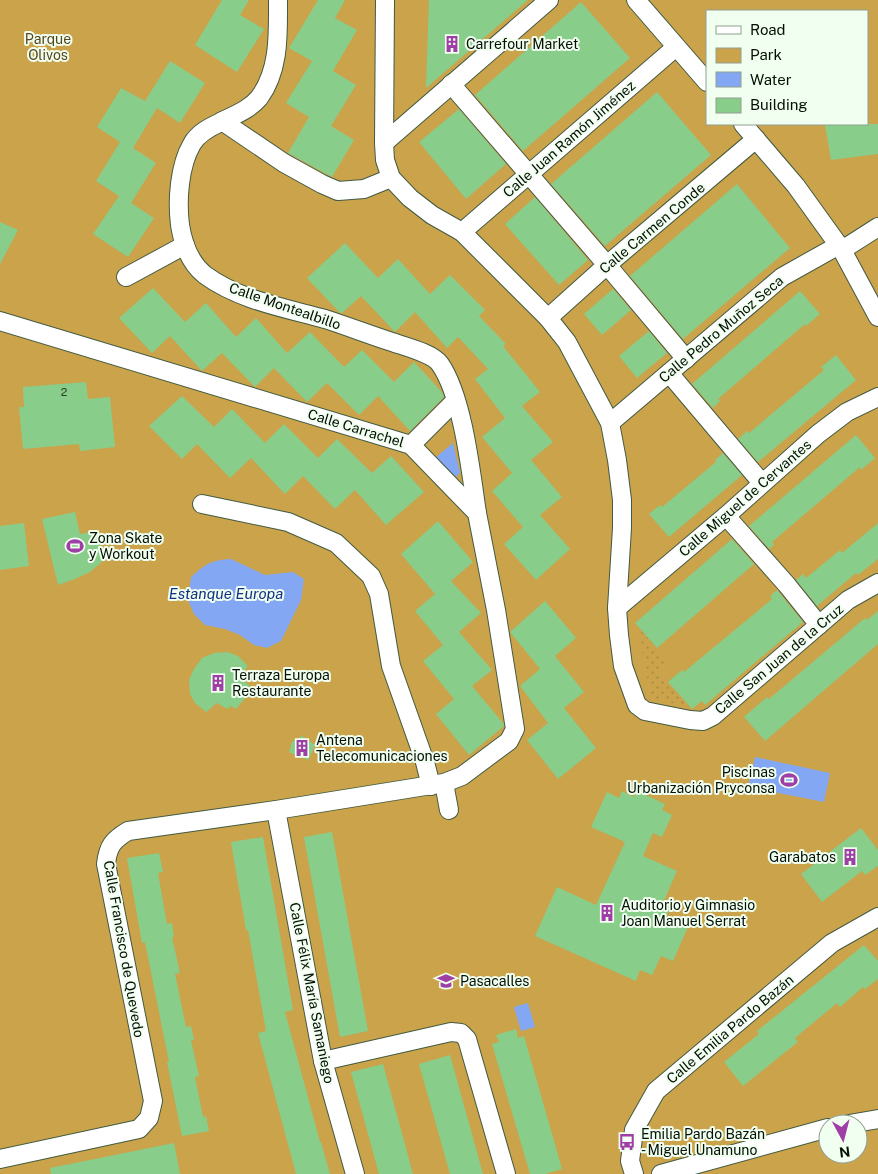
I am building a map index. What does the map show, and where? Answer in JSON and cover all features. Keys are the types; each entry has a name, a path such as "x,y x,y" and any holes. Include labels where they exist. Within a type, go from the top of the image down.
{"street":[{"name":"Calle Montealbillo","path":"278,0 278,41 274,70 259,97 252,105 238,115 203,131 192,144 182,172 180,196 180,222 184,245 192,262 204,274 220,284 256,299 421,352 438,362 446,374 461,421 477,513"},
{"name":"Calle San Juan de la Cruz","path":"385,0 384,143 385,160 391,178 410,198 432,215 462,232 548,318 567,342 610,423 622,500 617,608 624,666 632,696 637,705 645,711 690,720 703,721 713,716 848,600 878,583"},
{"path":"384,143 549,0"},
{"path":"636,0 706,81"},
{"name":"Calle Juan Ramón Jiménez","path":"462,232 676,47"},
{"path":"451,84 686,359"},
{"path":"222,121 284,163 338,191 364,189 391,178"},
{"path":"744,125 796,186 840,247 878,317"},
{"name":"Calle Carmen Conde","path":"548,318 607,265 756,139"},
{"name":"Calle Pedro Muñoz Seca","path":"610,423 782,277 878,226"},
{"path":"126,277 184,245"},
{"name":"Calle Carrachel","path":"0,321 411,445 477,513"},
{"path":"669,373 762,483"},
{"name":"Calle Miguel de Cervantes","path":"617,608 726,516 818,434 847,412 878,396"},
{"path":"411,445 455,401"},
{"path":"202,504 288,522 336,543 371,576 379,594 391,666 425,762 449,810"},
{"name":"Calle Francisco de Quevedo","path":"0,1159 139,1129 149,1118 153,1101 106,864 108,851 116,838 128,831 437,784 462,776 509,741 515,729 496,610 477,513"},
{"path":"726,516 787,585 819,625"},
{"name":"Calle Félix María Samaniego","path":"276,810 323,1061 355,1174"},
{"name":"Calle Emilia Pardo Bazán","path":"634,1174 630,1161 634,1130 656,1092 832,943 878,917"},
{"path":"323,1061 451,1032 461,1033 467,1039 506,1174"},
{"path":"661,1174 818,1131"}],"green space":[{"name":"Parque Olivos","path":"0,0 878,0 878,1174 0,1174"},
{"path":"638,626 668,662 659,671 689,707 652,698"}],"water":[{"path":"453,443 460,473 456,477 435,458"},
{"name":"Estanque Europa","path":"231,559 265,575 293,572 304,579 301,600 281,641 267,648 254,645 240,635 225,629 205,625 194,614 188,600 191,577 209,564 218,560"},
{"name":"Piscinas Urbanización Pryconsa","path":"755,757 830,773 824,802 748,787"},
{"path":"528,1003 535,1027 521,1031 514,1007"}],"building":[{"path":"222,0 249,0 240,15 264,29 237,72 195,45"},
{"path":"318,0 345,0 335,18 357,30 333,71 356,85 331,126 354,140 332,177 288,153 309,117 286,103 312,61 289,48"},
{"name":"Carrefour Market","path":"429,0 528,0 426,88"},
{"path":"581,2 630,58 523,151 475,95"},
{"path":"170,61 205,83 180,123 157,108 133,148 156,163 131,203 154,218 128,257 93,234 119,196 96,181 120,142 97,127 121,88 145,101"},
{"path":"657,92 711,155 605,246 551,184"},
{"path":"459,109 506,164 466,199 419,142"},
{"path":"878,124 878,154 831,160 825,125"},
{"path":"737,184 790,248 683,339 630,276"},
{"path":"535,197 588,260 559,285 505,224"},
{"path":"0,222 18,230 0,264"},
{"path":"345,243 378,278 398,259 430,294 450,275 485,310 479,316 506,344 503,346 540,392 522,406 553,442 531,460 562,497 540,515 570,549 536,580 504,544 523,527 492,491 512,473 482,437 505,418 475,379 488,369 458,337 447,348 415,312 395,332 361,296 340,313 307,278"},
{"path":"153,288 185,322 206,303 236,337 256,318 287,353 310,332 344,367 362,350 394,382 414,362 441,391 444,397 410,431 378,396 359,415 327,383 307,402 274,368 255,387 222,353 202,371 170,336 152,353 119,318"},
{"path":"613,289 631,310 602,335 584,314"},
{"path":"800,291 820,314 806,326 805,324 718,399 720,401 713,408 692,384"},
{"path":"649,331 667,353 637,378 619,356"},
{"path":"836,355 856,380 758,462 738,439 747,431 749,433 824,370 821,367"},
{"path":"86,382 88,399 110,397 115,447 80,451 79,444 23,449 19,407 24,407 23,387"},
{"path":"182,396 214,427 232,409 265,443 284,424 318,458 337,439 372,473 391,456 424,492 386,525 355,490 335,509 303,476 285,494 251,458 230,478 197,444 182,459 149,426"},
{"path":"856,435 875,458 861,470 860,467 772,542 774,545 769,549 749,526"},
{"path":"723,453 742,475 669,537 649,514 660,505 662,507 716,462 715,460"},
{"name":"Zona Skate y Workout","path":"75,512 80,534 97,531 105,559 90,572 58,585 42,519"},
{"path":"438,521 473,562 451,581 481,613 459,632 492,670 472,686 504,726 469,755 436,714 454,699 423,661 443,645 415,611 435,594 401,554"},
{"path":"24,523 29,566 0,570 0,526"},
{"path":"878,523 878,559 858,575 856,573 817,606 796,580 803,574 806,578 840,550 842,553"},
{"path":"732,539 754,564 657,648 635,623"},
{"path":"777,590 803,622 705,705 702,701 692,709 668,682 682,670 684,672 772,599 770,596"},
{"path":"545,601 576,638 555,656 584,692 564,708 596,748 558,779 527,740 548,723 520,686 540,669 510,632"},
{"path":"878,611 878,644 765,741 744,717 767,697 769,699 865,618 867,620"},
{"name":"Terraza Europa Restaurante","path":"228,652 238,656 248,666 239,677 250,686 242,694 245,698 236,709 231,706 227,709 217,703 206,712 195,703 190,694 189,680 202,658 214,653"},
{"name":"Antena Telecomunicaciones","path":"302,736 315,745 308,760 289,752 292,742"},
{"name":"Auditorio y Gimnasio Joan Manuel Serrat","path":"622,791 634,797 637,791 665,804 662,810 672,815 662,837 653,833 643,856 677,871 662,905 670,908 666,917 688,927 673,961 661,956 652,975 640,970 636,981 535,936 557,887 596,905 625,842 591,827 607,792 619,798"},
{"name":"Garabatos","path":"861,828 878,850 878,866 865,875 862,871 822,902 801,874"},
{"path":"332,832 368,1031 340,1037 304,837"},
{"path":"263,837 293,1010 285,1012 330,1174 296,1174 258,1033 266,1031 231,842"},
{"path":"159,853 163,872 158,873 167,924 172,923 174,937 172,937 180,973 175,974 186,1027 191,1026 194,1040 191,1040 199,1076 195,1077 203,1117 206,1116 209,1131 182,1136 145,942 142,943 127,858"},
{"path":"864,945 878,961 878,979 865,989 863,987 840,1007 837,1003 795,1038 798,1042 743,1086 724,1062 759,1034 757,1031"},
{"path":"516,1029 518,1038 524,1036 562,1169 545,1174 530,1174 492,1044 499,1042 496,1035"},
{"path":"450,1055 483,1174 450,1174 419,1064"},
{"path":"383,1064 413,1174 379,1174 351,1072"},
{"path":"174,1143 180,1174 51,1174 50,1168"}],"place":[{"name":"Carrefour Market","path":"452,44"},
{"name":"Zona Skate y Workout","path":"75,546"},
{"name":"Terraza Europa Restaurante","path":"218,683"},
{"name":"Antena Telecomunicaciones","path":"302,748"},
{"name":"Piscinas Urbanización Pryconsa","path":"789,780"},
{"name":"Garabatos","path":"850,857"},
{"name":"Auditorio y Gimnasio Joan Manuel Serrat","path":"607,913"},
{"name":"Pasacalles","path":"446,981"},
{"name":"Emilia Pardo Bazán - Miguel Unamuno","path":"627,1142"}]}
